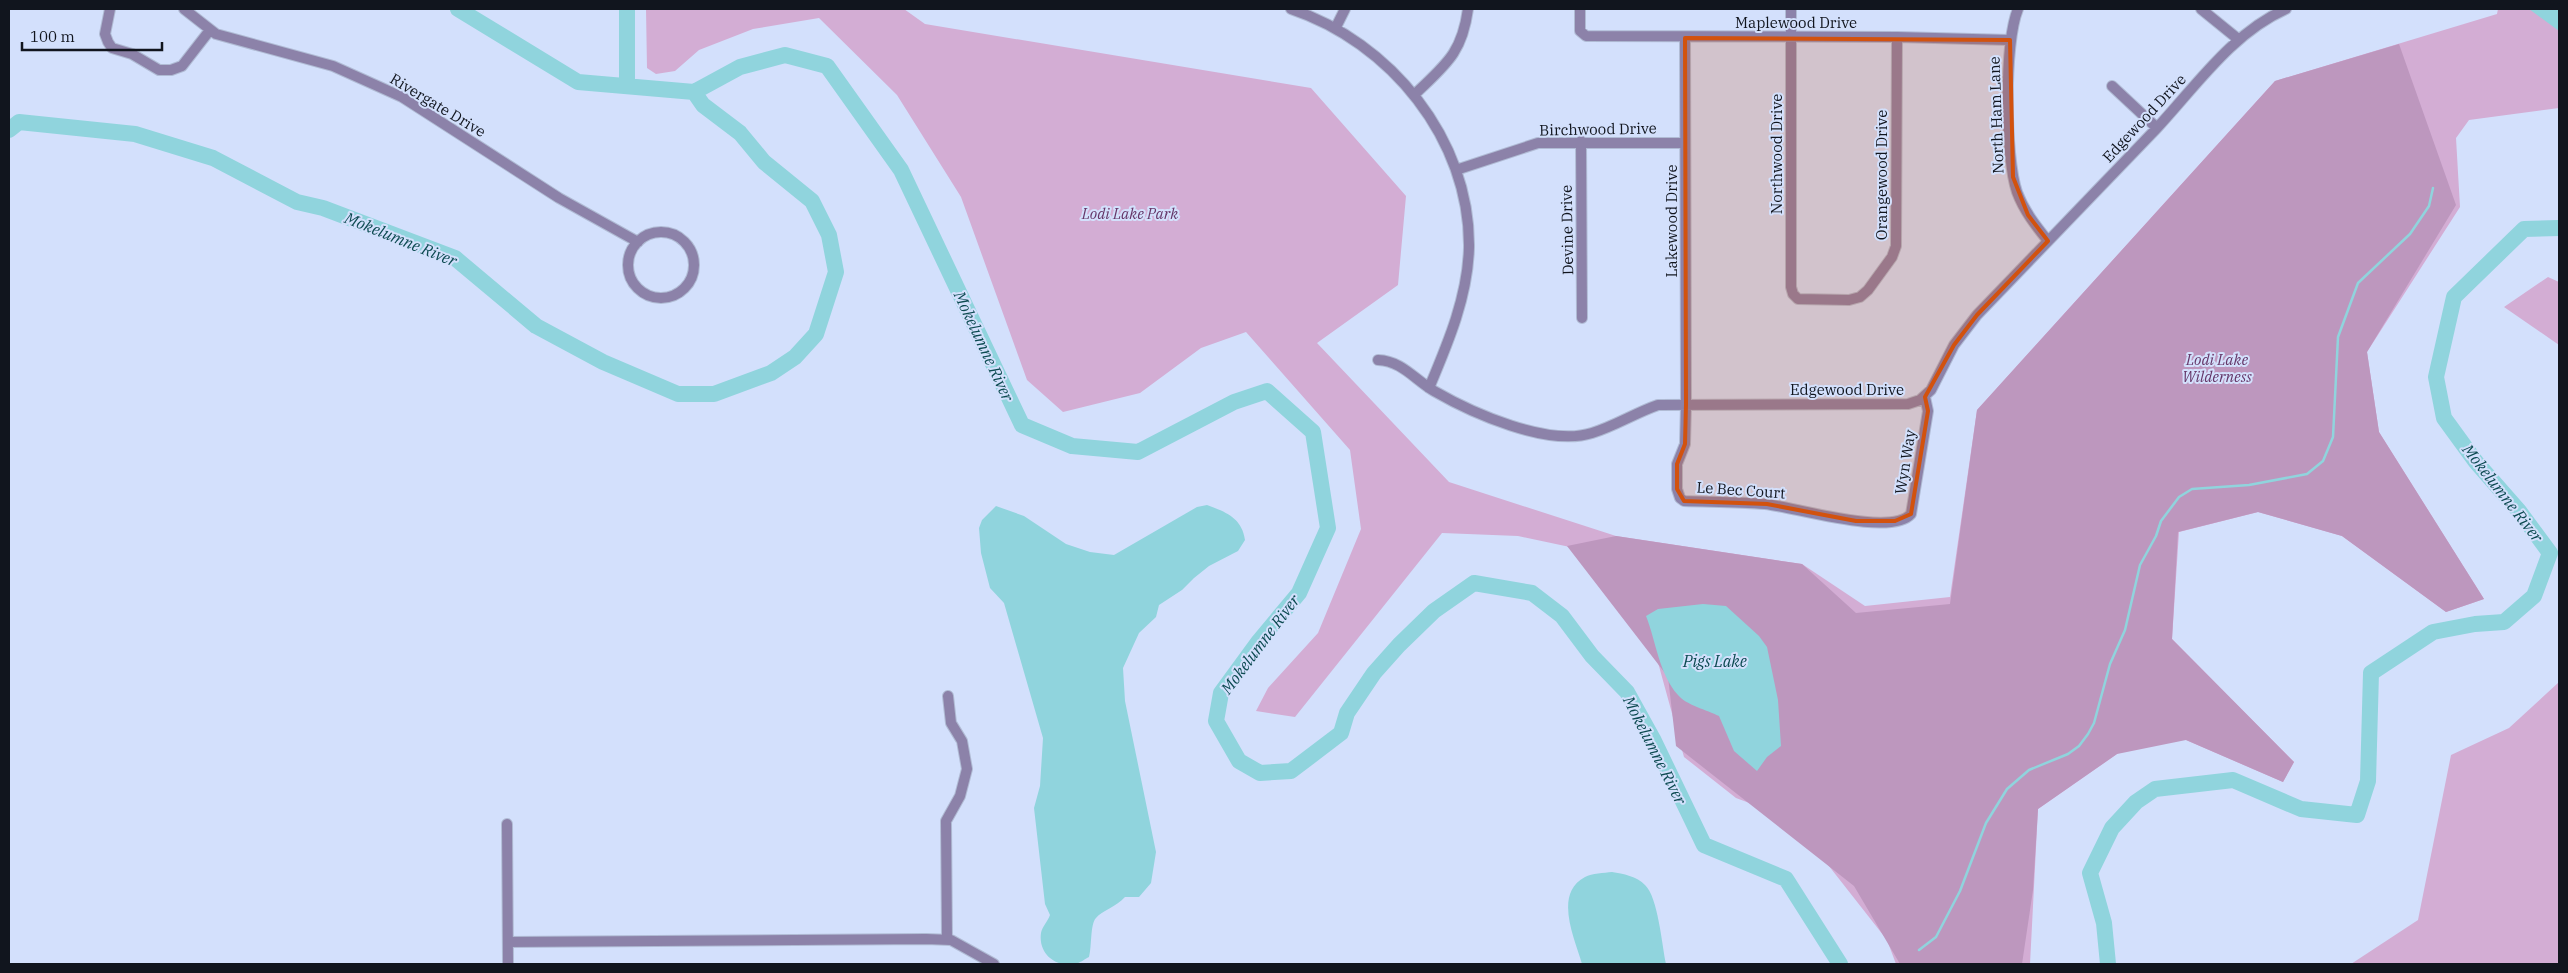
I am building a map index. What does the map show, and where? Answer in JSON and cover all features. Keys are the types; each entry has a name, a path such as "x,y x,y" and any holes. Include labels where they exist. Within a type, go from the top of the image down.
{"street":[{"path":"110,9 105,34 112,48 132,54 159,70 171,70 182,66 210,30"},
{"name":"Rivergate Drive","path":"184,9 216,34 246,44 332,66 402,98 559,198 638,242"},
{"path":"1290,9 1336,27 1363,45 1395,72 1414,95 1435,127 1456,170 1467,216 1469,248 1465,284 1452,334 1430,388"},
{"path":"1336,27 1345,9"},
{"path":"1414,95 1445,66 1457,50 1465,32 1468,9"},
{"name":"Maplewood Drive","path":"1580,9 1580,31 1582,34 1685,38 1896,37 2010,40"},
{"name":"Northwood Drive","path":"1791,9 1791,287 1795,298"},
{"name":"North Ham Lane","path":"2018,9 2010,40 2009,148 2013,177 2028,215 2048,241"},
{"path":"2201,9 2238,39"},
{"name":"Edgewood Drive","path":"1378,360 1390,360 1398,364 1430,388 1455,403 1538,434 1554,437 1572,437 1592,433 1636,412 1658,405 1908,404 1924,397 1931,390 1954,345 1978,314 2157,128 2238,39 2256,25 2286,9"},
{"name":"Orangewood Drive","path":"1795,298 1848,300 1860,297 1868,290 1892,257 1896,246 1896,37"},
{"name":"Lakewood Drive","path":"1685,38 1686,404"},
{"path":"2112,86 2157,128"},
{"name":"Birchwood Drive","path":"1456,170 1538,143 1581,141 1685,143"},
{"name":"Devine Drive","path":"1581,141 1582,318"},
{"path":"656,232 668,232 679,237 688,245 694,256 695,270 684,290 672,297 660,299 647,296 636,287 629,276 628,262 631,251 638,242 646,235 656,232"},
{"name":"Wyn Way","path":"1895,521 1908,518 1911,514 1928,411 1924,397"},
{"name":"Le Bec Court","path":"1686,404 1685,444 1677,464 1677,489 1680,498 1684,501 1767,504 1799,509 1832,519 1895,521"},
{"path":"947,940 946,821 960,796 968,768 962,741 951,723 948,696"},
{"path":"507,824 508,964"},
{"path":"508,942 926,939 947,940 994,964"}],"highlighted area":[{"path":"1685,38 2010,40 2013,177 2028,215 2048,241 1977,315 1954,345 1925,397 1928,411 1911,514 1895,521 1856,521 1767,504 1684,501 1677,489 1677,464 1685,444 1686,404"}],"green space":[{"name":"Lodi Lake Wilderness","path":"646,9 904,9 925,24 1311,88 1406,196 1398,285 1317,343 1449,482 1616,536 1802,564 1865,606 1950,597 1977,410 2275,81 2497,14 2498,9 2559,9 2559,108 2469,120 2456,138 2460,207 2367,352 2379,432 2484,599 2446,612 2342,536 2258,512 2179,532 2172,639 2294,762 2283,782 2186,740 2140,738 2038,809 2030,964 1896,964 1887,940 1792,819 1736,798 1684,757 1643,608 1584,550 1518,536 1442,533 1295,717 1256,711 1268,688 1318,633 1361,529 1350,450 1246,332 1201,348 1140,393 1063,412 1027,380 961,197 897,95 819,18 753,29 699,50 675,71 656,74 647,68"},
{"name":"Lodi Lake Wilderness","path":"2399,44 2456,205 2367,352 2379,432 2484,599 2446,612 2342,536 2258,512 2178,532 2172,639 2294,762 2283,782 2186,740 2117,754 2038,809 2033,890 2022,964 1900,964 1854,886 1676,746 1668,677 1567,546 1616,536 1802,564 1856,613 1950,604 1977,410 2275,81"},
{"path":"2548,277 2559,282 2559,345 2504,307"},
{"path":"2559,682 2559,964 2351,964 2418,920 2451,755 2509,728"}],"water":[{"path":"2529,9 2559,9 2559,31"},
{"path":"1207,505 1227,513 1237,521 1245,540 1238,551 1209,566 1182,590 1159,605 1156,617 1139,633 1123,668 1125,701 1156,852 1151,883 1139,897 1125,897 1096,918 1093,925 1089,957 1075,964 1061,964 1045,953 1041,940 1041,933 1050,915 1045,904 1034,808 1040,786 1043,738 1004,603 990,588 981,553 979,528 982,520 996,506 1024,516 1066,544 1090,552 1114,555 1197,507"},
{"name":"Pigs Lake","path":"1703,604 1726,606 1759,636 1767,647 1778,700 1781,746 1767,757 1757,771 1734,751 1719,716 1682,699 1672,687 1662,667 1646,616 1658,609"},
{"path":"1612,872 1638,879 1649,891 1659,922 1666,964 1582,964 1571,930 1568,905 1570,894 1575,885 1585,877"}],"waterway":[{"path":"458,9 578,82 694,92"},
{"path":"627,9 627,86"},
{"name":"Mokelumne River","path":"9,130 19,122 135,134 213,158 297,202 323,208 455,258 536,326 603,362 678,394 714,394 771,373 795,357 816,334 836,272 829,235 812,201 764,162 740,133 703,105 694,92 740,67 785,55 827,66 901,170 1022,425 1072,446 1138,452 1234,402 1267,391 1313,432 1328,528 1299,593 1259,641 1221,693 1216,721 1239,761 1260,773 1291,771 1341,733 1347,713 1374,673 1399,645 1434,611 1474,583 1532,593 1562,616 1592,656 1627,692 1653,739 1704,845 1786,879 1840,964"},
{"path":"1919,950 1936,937 1960,891 1986,823 2007,789 2029,770 2068,754 2079,746 2088,734 2094,723 2110,664 2125,630 2140,565 2156,536 2161,521 2179,497 2192,489 2249,485 2307,474 2323,461 2333,437 2338,337 2358,283 2410,234 2429,206 2433,188"},
{"name":"Mokelumne River","path":"2108,964 2104,923 2090,873 2112,828 2136,802 2155,789 2233,780 2301,809 2357,815 2368,781 2371,673 2433,632 2475,624 2504,622 2534,596 2550,553 2519,511 2476,462 2444,418 2436,377 2454,297 2524,229 2559,228"}],"park label":[{"name":"Lodi Lake Park","path":"1130,213"}]}
